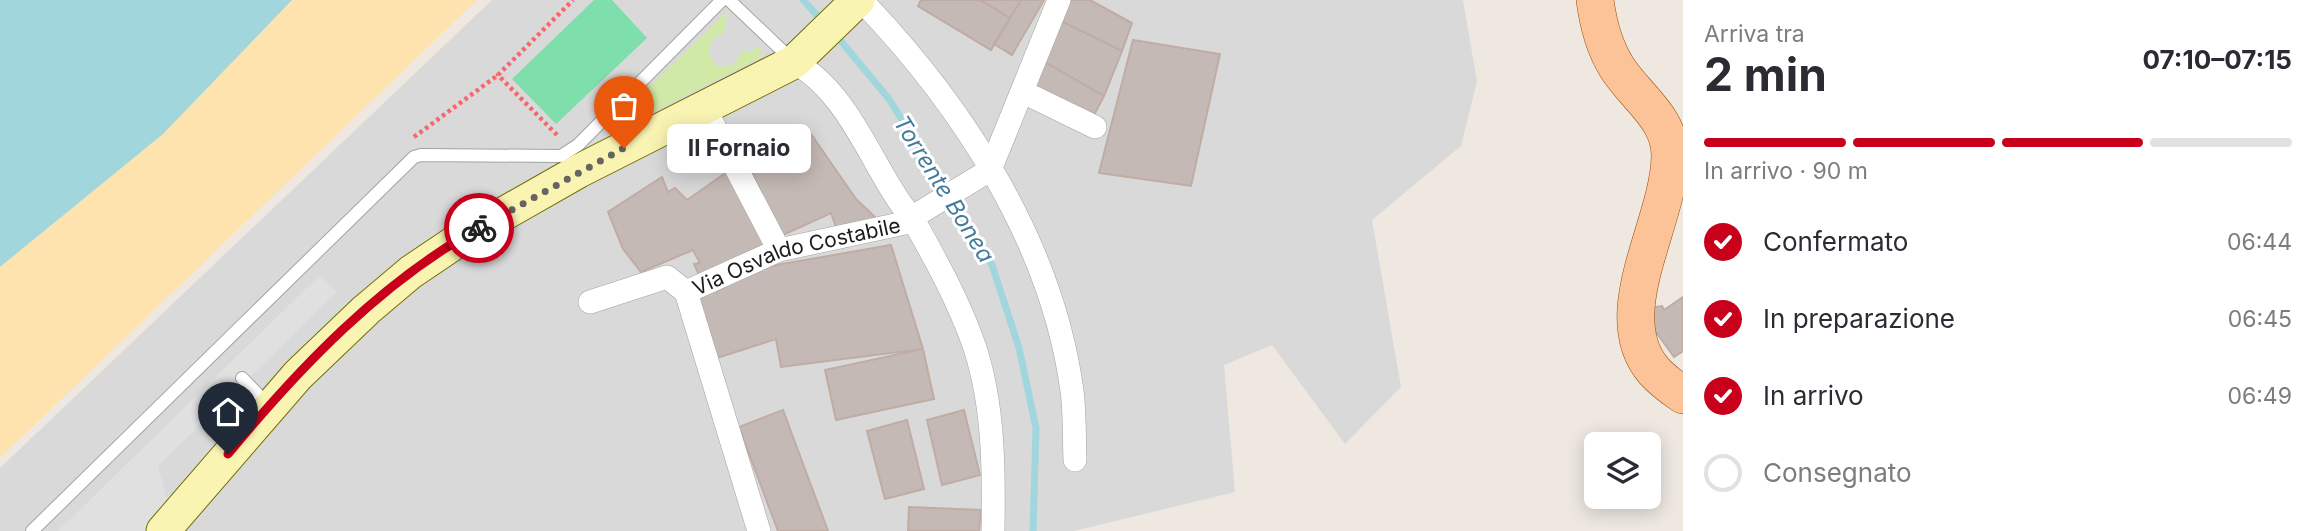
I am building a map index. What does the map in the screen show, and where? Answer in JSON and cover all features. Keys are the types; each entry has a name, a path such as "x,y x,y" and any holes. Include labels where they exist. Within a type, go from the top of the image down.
{"main road":[{"path":"1595,0 1601,31 1617,67 1654,112 1669,142 1666,188 1639,289 1634,330 1653,370 1683,395"}],"street":[{"path":"163,531 298,375 366,310 452,244 604,158 794,62 859,0 894,33 933,84 990,170 1028,241 1046,284 1072,391 1075,460"},
{"path":"993,531 989,422 975,349 941,270 912,220 990,170 1059,0"},
{"name":"Via Osvaldo Costabile","path":"759,531 685,292 779,250 912,220 862,135 811,71 794,62"},
{"path":"1023,92 1096,127"},
{"path":"705,109 779,250"},
{"path":"590,302 667,277 685,292"}],"lane":[{"path":"32,531 414,157 561,156 578,145 722,0"},
{"path":"729,0 794,62"},
{"path":"242,378 270,407"}],"path":[{"path":"557,135 498,75 573,0"}],"shaded area":[{"path":"492,0 1463,0 1477,81 1461,146 1372,220 1401,387 1345,444 1272,345 1224,365 1235,492 1074,531 0,531 0,468"},
{"path":"320,275 337,292 158,466 169,507 149,531 58,531"}],"green space":[{"path":"594,0 612,0 647,38 556,124 512,79"},
{"path":"727,12 724,34 716,35 711,44 709,52 712,59 719,67 734,65 742,51 750,52 760,45 761,57 649,114 642,110 639,97"}],"sand":[{"path":"292,0 477,0 0,458 0,267 163,134"}],"water":[{"path":"0,0 292,0 163,134 0,267"}],"building":[{"path":"921,0 980,0 1010,18 991,50 918,6"},
{"path":"980,0 1021,0 1010,18"},
{"path":"1021,0 1044,0 1012,55 994,44"},
{"path":"1068,0 1090,0 1132,23 1122,51 1059,20"},
{"path":"1059,20 1122,51 1104,96 1045,62"},
{"path":"1133,40 1220,54 1191,186 1099,173"},
{"path":"1045,62 1104,96 1093,117 1031,90"},
{"path":"811,134 856,199 876,218 836,227 831,213 781,236 748,165"},
{"path":"727,172 772,260 705,289 694,264 700,263 693,250 641,272 623,249 608,212 662,177 668,192 675,188 687,200"},
{"path":"891,245 923,349 781,367 776,339 714,359 693,294 765,267"},
{"path":"1683,297 1683,351 1674,357 1650,324 1649,308 1662,306 1664,310"},
{"path":"923,349 934,399 836,420 825,370"},
{"path":"783,410 828,531 778,531 739,427"},
{"path":"964,410 980,475 942,485 927,420"},
{"path":"907,420 924,489 885,499 867,431"},
{"path":"909,507 981,510 979,531 908,531"}],"waterway":[{"name":"Torrente Bonea","path":"803,0 824,23"},
{"name":"Torrente Bonea","path":"835,34 889,99 992,265 1019,348 1036,428 1033,531"}],"way so far":[{"path":"479,228 624,148"}],"place":[{"name":"Il Fornaio","path":"624,148"}],"route":[{"path":"228,454 298,375 366,310 411,272 479,228"}]}
